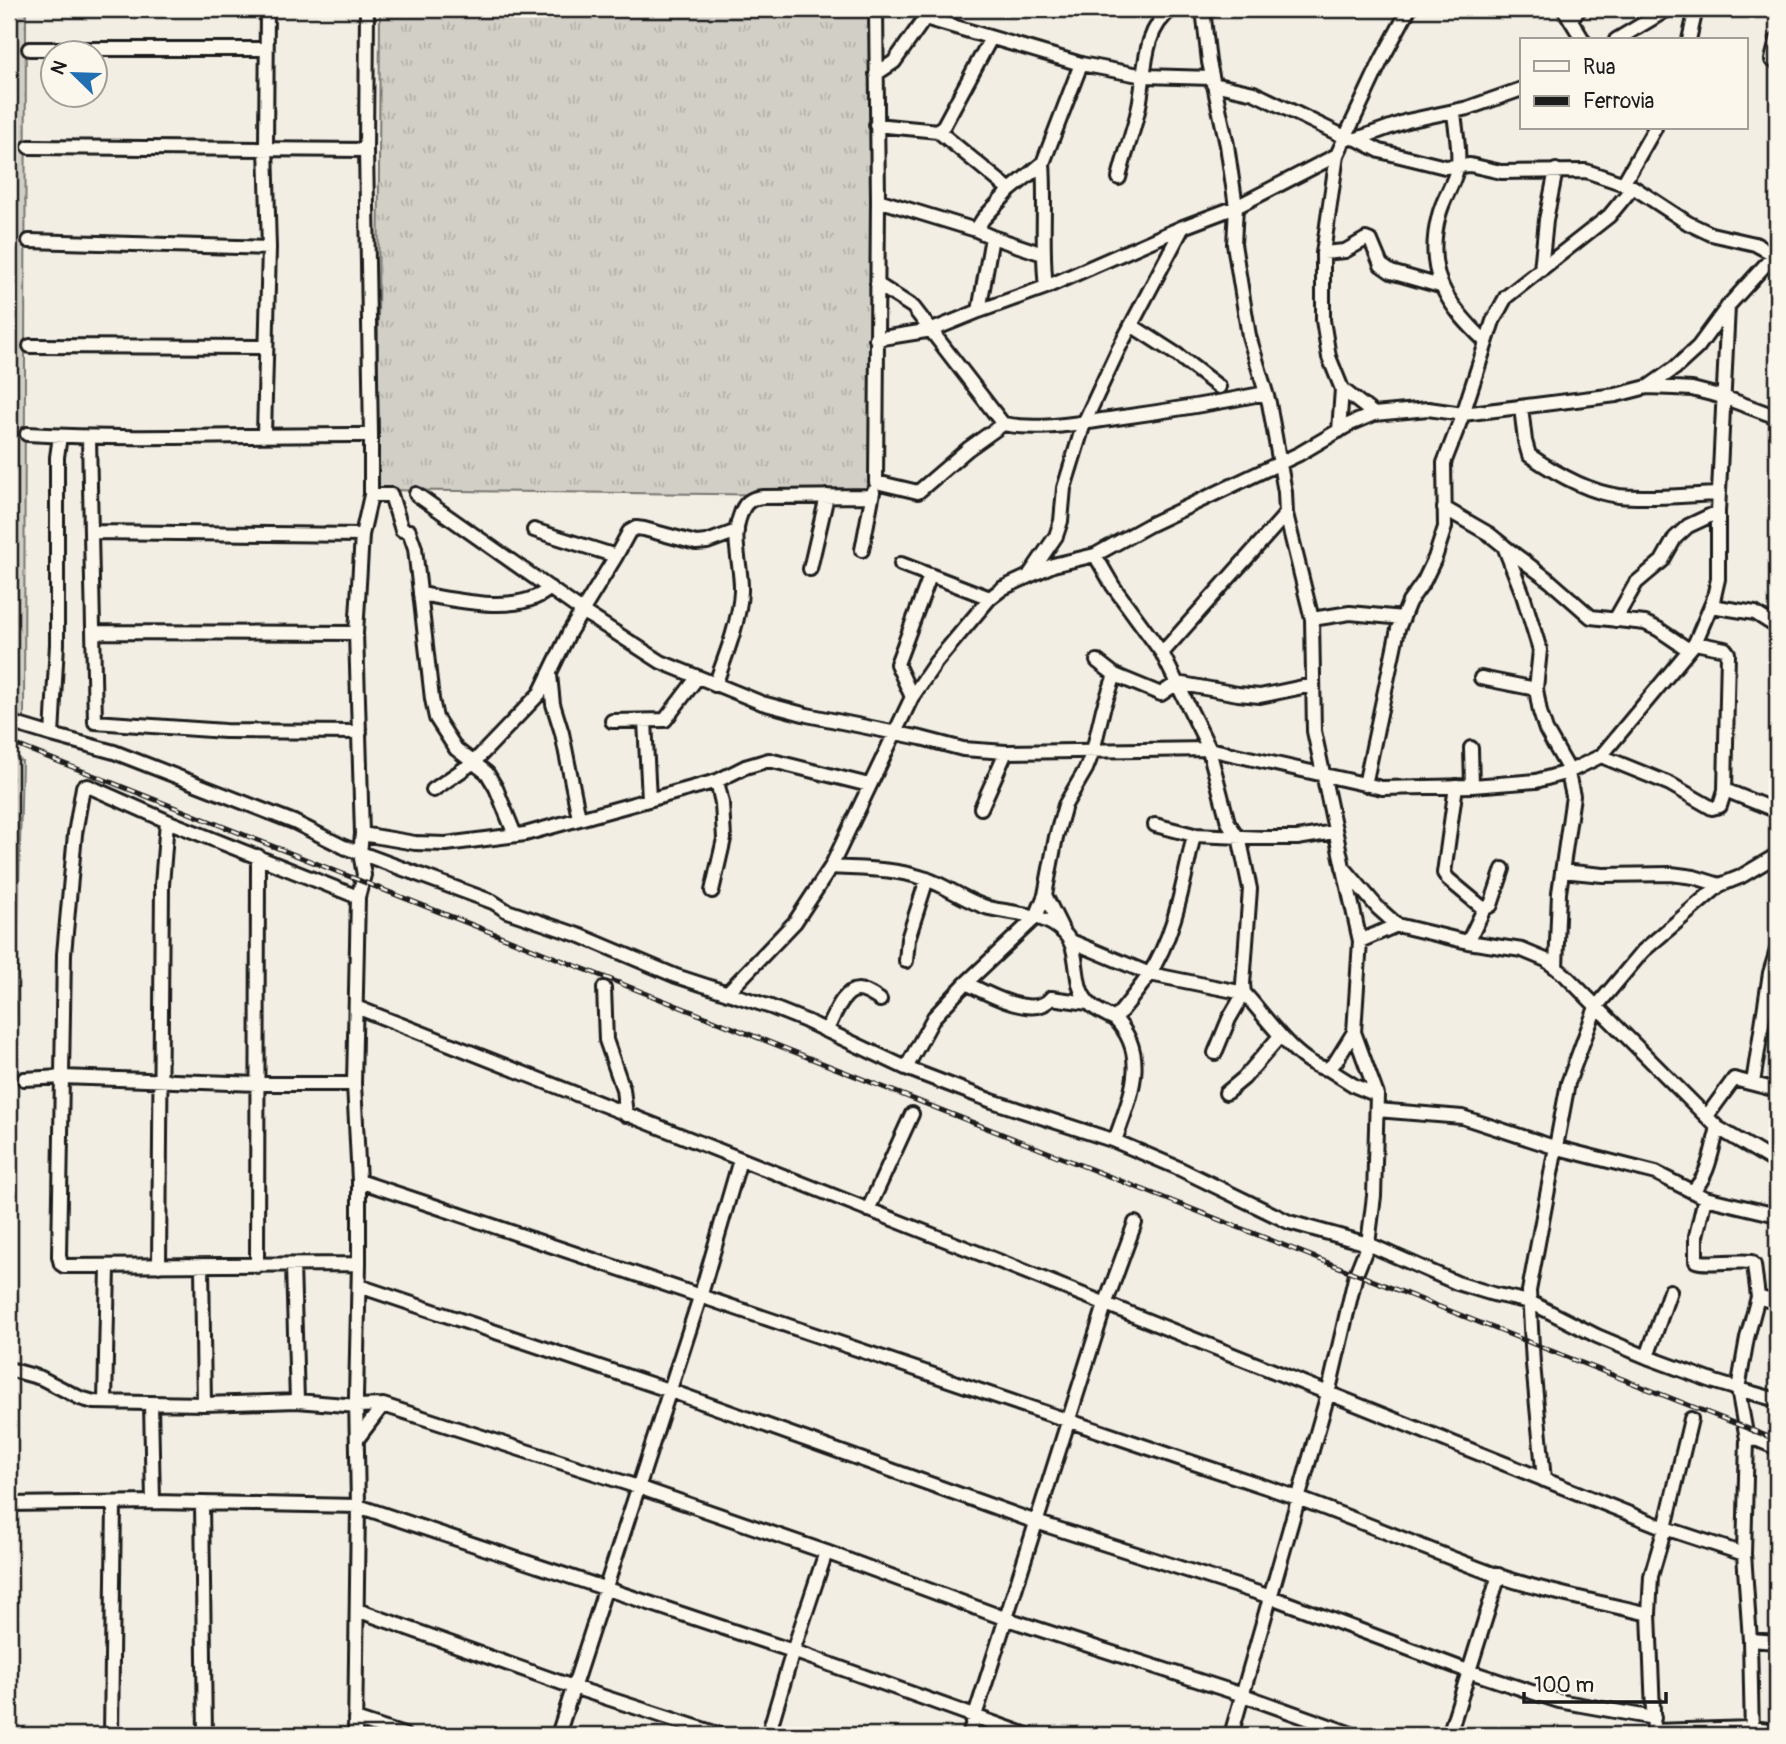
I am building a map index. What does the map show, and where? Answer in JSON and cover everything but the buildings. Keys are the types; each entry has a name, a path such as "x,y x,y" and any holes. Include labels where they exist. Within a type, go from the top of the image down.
{"street":[{"path":"264,434 269,248 265,49 267,9"},
{"path":"355,1735 359,1181 354,1084 358,897 364,876 360,853 362,834 356,633 362,535 371,495 366,150 367,9"},
{"path":"862,550 876,482 876,9"},
{"path":"1119,178 1137,115 1147,49 1154,29 1172,9"},
{"path":"1203,9 1236,206 1234,244 1249,335 1266,393 1286,514 1311,619 1314,731 1360,941 1354,1032 1377,1095 1374,1196 1368,1244 1356,1274 1300,1498 1231,1735"},
{"path":"876,339 932,330 1046,288 1183,226 1236,206 1337,155 1351,138 1381,61 1409,9"},
{"path":"1580,9 1567,14 1582,38"},
{"path":"1619,38 1668,9"},
{"path":"1689,38 1696,9"},
{"path":"876,74 894,62 929,13 991,38 1081,64 1144,76 1213,81 1254,93 1380,151 1445,167 1470,165 1501,172 1586,171 1628,186 1711,234 1755,244 1776,254 1728,306 1698,347 1675,368 1647,387"},
{"path":"938,131 944,125 991,38"},
{"path":"1772,60 1777,40"},
{"path":"29,49 265,49"},
{"path":"1046,288 1043,254 1043,163 1081,64"},
{"path":"1351,138 1407,121 1454,111 1520,90"},
{"path":"1454,111 1458,165 1438,215 1435,257 1440,286 1449,302 1486,342"},
{"path":"876,125 938,131 1010,190"},
{"path":"1366,785 1386,684 1403,618 1435,558 1445,527 1444,463 1493,321 1506,297 1609,216 1628,186 1654,130"},
{"path":"29,146 366,150"},
{"path":"1337,155 1323,253 1323,320 1329,357 1342,389 1339,431"},
{"path":"976,230 1010,190 1043,163"},
{"path":"1541,270 1546,220 1556,170"},
{"path":"878,200 1043,254"},
{"path":"1029,575 1056,536 1061,521 1064,488 1084,423 1183,226"},
{"path":"979,311 992,237"},
{"path":"1323,253 1345,251 1366,239 1371,241 1381,265 1391,272 1440,286"},
{"path":"29,241 269,248"},
{"path":"877,284 906,301 932,330 1003,424 1022,427 1084,423 1196,407 1266,393"},
{"path":"416,494 582,611 661,662 762,703 963,749 1006,752 1209,749 1382,788 1536,781 1568,772 1601,756 1692,646 1711,606 1718,579 1717,512 1728,306"},
{"path":"1131,325 1176,354 1219,387"},
{"path":"30,346 267,347"},
{"path":"727,993 795,922 831,867 912,697 936,662 990,598 1003,588 1054,565 1095,555 1151,524 1299,454 1374,414 1428,409 1463,414 1616,395 1647,387 1692,388 1777,417"},
{"path":"1342,389 1374,414"},
{"path":"1521,407 1529,455 1572,481 1619,496 1718,494"},
{"path":"876,482 918,492 968,449 1003,424"},
{"path":"27,434 89,438 264,434 371,435"},
{"path":"52,735 57,644 57,457 60,436"},
{"path":"89,438 94,719 98,724 225,731 360,732"},
{"path":"371,495 391,495 402,530 409,531 417,556 436,718 456,749 487,773 515,835"},
{"path":"810,569 827,496"},
{"path":"715,685 740,601 737,531 739,516 746,503 753,498 872,496"},
{"path":"1444,508 1489,534 1591,617 1645,623 1692,646 1725,649 1728,653 1725,790 1720,806 1713,808 1670,784 1601,756"},
{"path":"1615,620 1636,583 1662,561 1675,537 1688,526 1717,512"},
{"path":"1162,653 1286,514"},
{"path":"433,790 474,762 540,693 569,631 629,531 635,528 696,543 707,542 737,531"},
{"path":"534,530 616,556"},
{"path":"91,532 362,535"},
{"path":"1504,546 1540,650 1536,689 1546,730 1568,772 1573,796 1559,893 1556,968"},
{"path":"1095,555 1112,586 1162,653 1209,749 1228,822 1237,836 1250,889 1244,993 1280,1036 1319,1068 1328,1069 1355,1086 1377,1095"},
{"path":"901,564 990,598"},
{"path":"912,697 897,664 930,576"},
{"path":"420,594 517,604 534,600 550,588"},
{"path":"1711,606 1755,613 1777,627"},
{"path":"1311,619 1350,613 1403,618"},
{"path":"93,632 356,633"},
{"path":"1097,661 1115,675 1161,694 1177,683 1260,696 1312,685"},
{"path":"550,673 553,704 562,733 579,818"},
{"path":"906,1068 934,1017 1036,917 1045,894 1065,805 1093,751 1102,709 1115,675"},
{"path":"612,721 665,720 697,678"},
{"path":"1481,678 1536,689"},
{"path":"9,722 114,752 294,822 360,853 493,902 506,911 581,936 676,976 771,1007 906,1068 992,1101 1115,1141 1187,1172 1289,1222 1368,1244 1457,1283 1530,1301 1597,1336 1647,1357 1777,1401"},
{"path":"645,722 649,799"},
{"path":"1471,748 1472,786"},
{"path":"981,808 1006,752"},
{"path":"362,834 415,843 446,844 515,835 717,780 769,760 869,785"},
{"path":"712,891 724,839 722,803 717,780"},
{"path":"358,897 167,821 89,786 82,788 64,954 61,1264 108,1267 359,1264"},
{"path":"1456,786 1444,873 1484,909"},
{"path":"1725,790 1776,807"},
{"path":"159,1266 162,885 167,821"},
{"path":"1155,825 1194,835 1297,838 1334,832"},
{"path":"1115,1019 1150,974 1178,908 1194,835"},
{"path":"1544,1480 1533,1364 1530,1291 1554,1147 1568,1083 1596,1007 1643,951 1720,885 1740,877 1777,855"},
{"path":"257,1266 258,856"},
{"path":"831,867 895,870 927,879 986,907 1036,917 1067,936 1150,974 1244,993"},
{"path":"1343,867 1378,908 1397,925 1468,942 1522,950 1546,960 1718,1128 1777,1163"},
{"path":"1468,942 1484,909 1491,905 1503,869"},
{"path":"1562,871 1603,875 1671,874 1694,877 1720,885"},
{"path":"906,961 908,939 927,879"},
{"path":"1045,894 1067,936 1081,988 1088,1003"},
{"path":"1360,941 1397,925"},
{"path":"1753,1083 1773,992 1770,973 1777,950"},
{"path":"966,983 999,999 1028,1007 1041,1006 1051,998 1088,1003 1115,1019 1131,1041 1135,1059 1134,1083 1115,1141"},
{"path":"604,988 606,1040 622,1089 626,1115"},
{"path":"826,1031 850,992 866,992 880,1000"},
{"path":"1215,1053 1229,1019 1244,993"},
{"path":"356,1007 1665,1528 1744,1554"},
{"path":"1328,1069 1336,1062 1354,1032"},
{"path":"1226,1093 1251,1070 1280,1036"},
{"path":"24,1079 62,1077 159,1082 354,1084"},
{"path":"1707,1116 1732,1080 1777,1090"},
{"path":"1377,1110 1462,1117 1554,1147 1656,1173 1705,1198 1777,1215"},
{"path":"867,1210 912,1114"},
{"path":"1692,1191 1705,1172 1718,1128"},
{"path":"558,1735 701,1294 740,1160"},
{"path":"359,1181 1300,1498 1499,1575 1577,1598 1649,1614"},
{"path":"1705,1198 1696,1236 1696,1261 1751,1262 1754,1265 1758,1297 1738,1389 1747,1439 1744,1554 1750,1640 1752,1732"},
{"path":"969,1735 1105,1305 1135,1223"},
{"path":"293,1265 297,1401"},
{"path":"202,1266 204,1404"},
{"path":"105,1402 108,1267"},
{"path":"359,1286 668,1390 1036,1522 1272,1597 1468,1671 1559,1701 1654,1728 1777,1731"},
{"path":"1647,1357 1670,1291"},
{"path":"1758,1297 1777,1303"},
{"path":"9,1369 41,1378 80,1398 94,1402 204,1404 297,1401 357,1406 383,1405 638,1487 827,1552 1004,1618 1243,1695 1354,1735"},
{"path":"150,1403 153,1502"},
{"path":"357,1439 383,1405"},
{"path":"1654,1728 1649,1614 1651,1576 1691,1419"},
{"path":"1747,1439 1758,1440 1777,1448"},
{"path":"9,1504 153,1502 358,1506 793,1651 1027,1735"},
{"path":"111,1735 114,1503"},
{"path":"202,1503 205,1735"},
{"path":"768,1735 827,1552"},
{"path":"1448,1735 1499,1575"},
{"path":"356,1610 573,1687 721,1735"},
{"path":"1750,1640 1777,1642"},
{"path":"355,1718 404,1735"}],"green space":[{"path":"9,9 26,9 24,727 9,721"},
{"path":"380,9 873,9 872,496 377,490"},
{"path":"9,755 22,761 10,1268 9,1268"}],"railway":[{"path":"9,742 1777,1440"}]}
